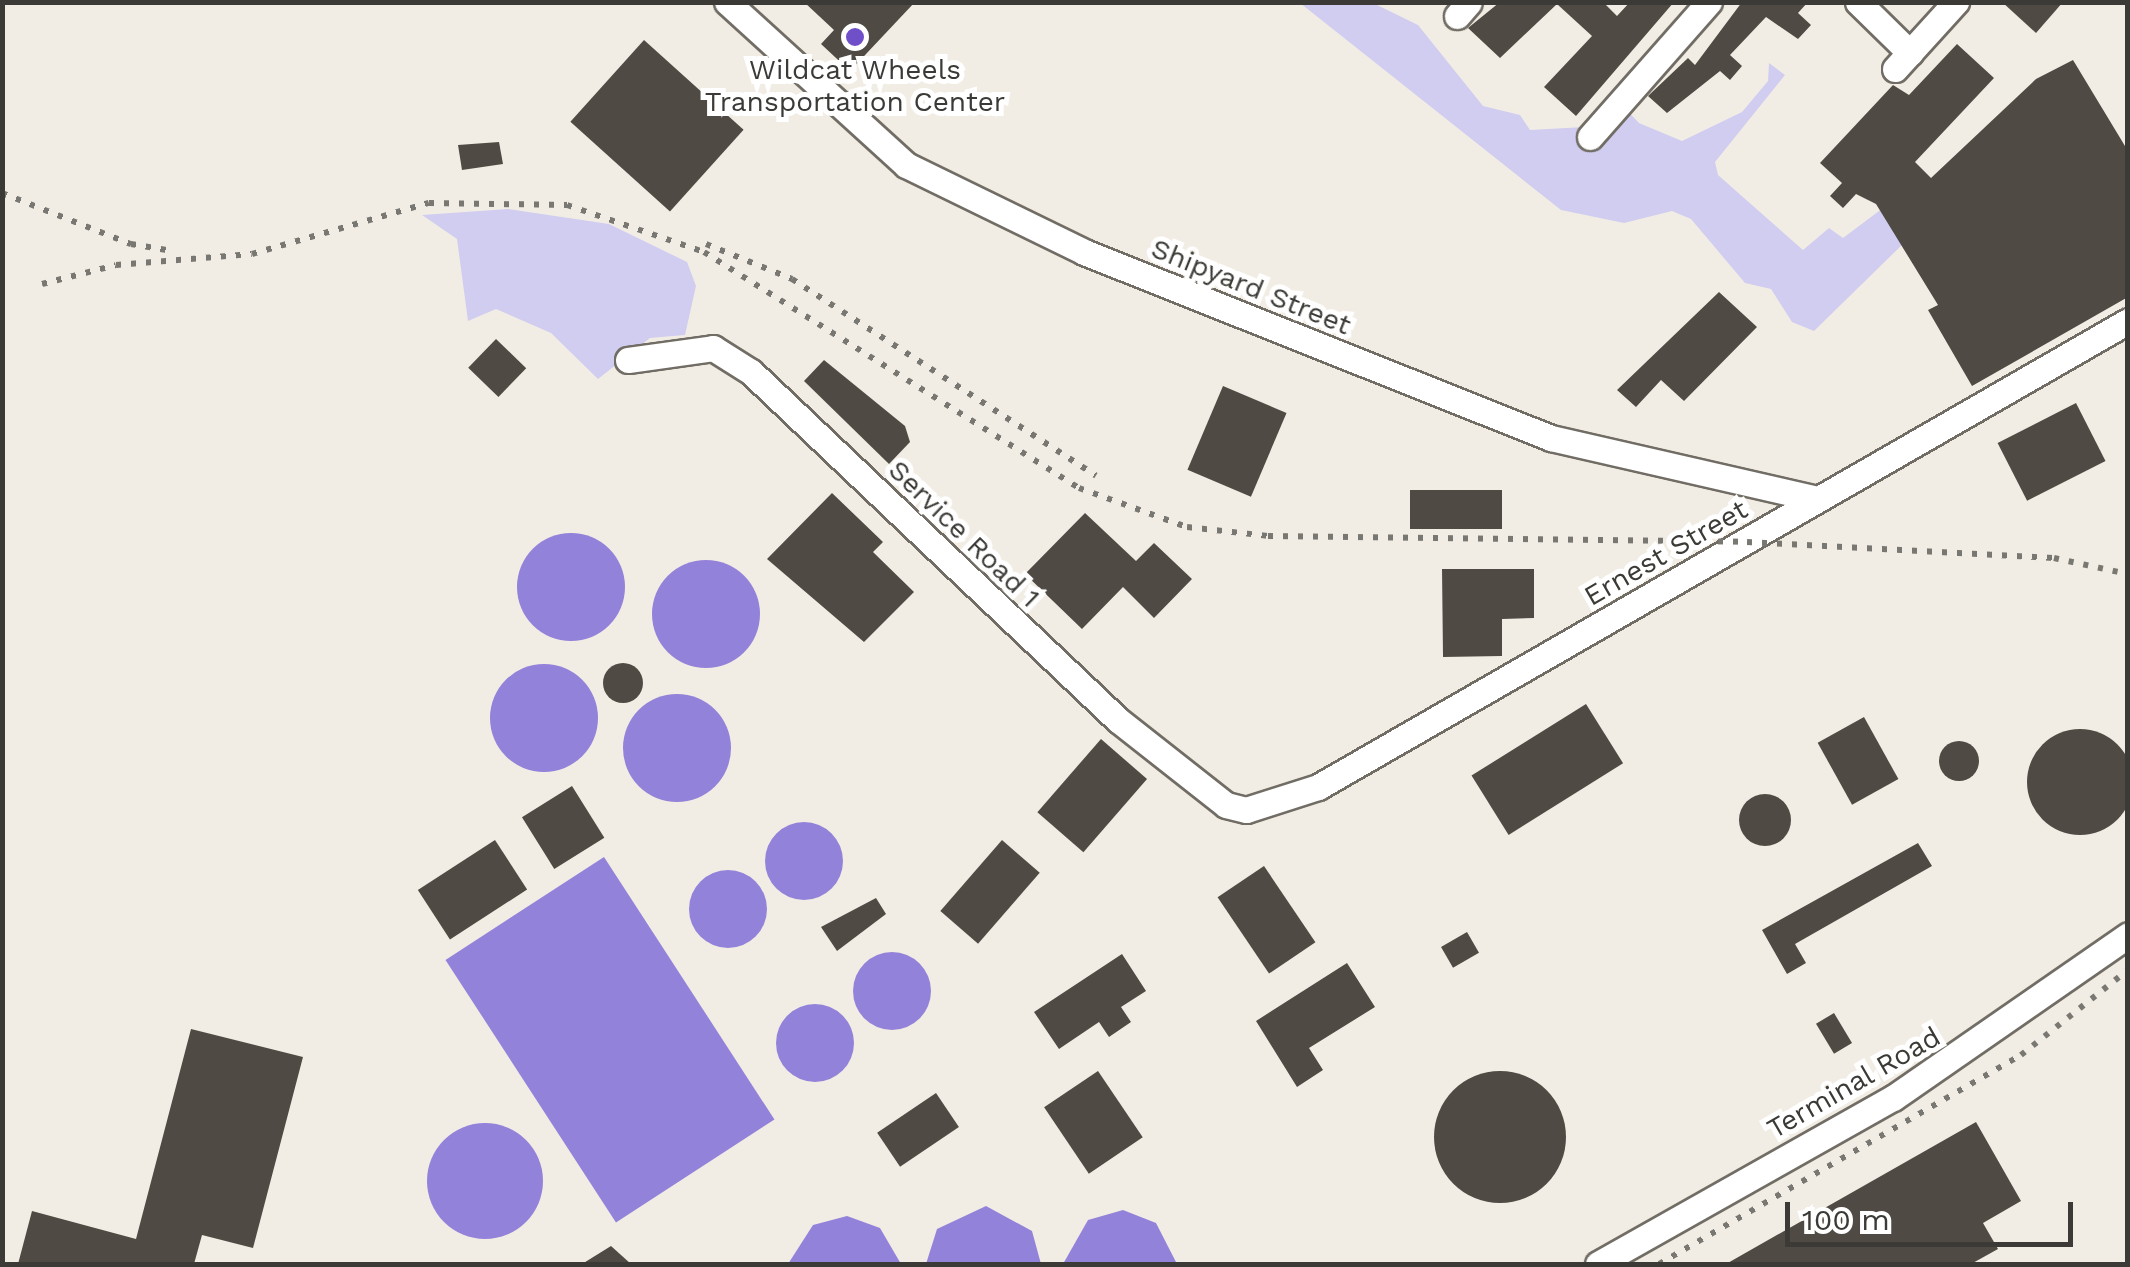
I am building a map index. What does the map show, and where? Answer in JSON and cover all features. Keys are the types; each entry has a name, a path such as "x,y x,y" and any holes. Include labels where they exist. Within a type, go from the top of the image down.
{"street":[{"name":"Shipyard Street","path":"727,2 906,165 1084,252 1521,428 1817,498"},
{"path":"1590,138 1709,2"},
{"path":"1858,2 1902,61 1956,2"},
{"name":"Ernest Street","path":"1226,805 1271,805 1318,787 2128,321"},
{"name":"Service Road 1","path":"638,356 713,348 751,372 1118,720 1226,805"},
{"name":"Terminal Road","path":"1598,1264 1893,1098 2128,935"}],"shaded area":[{"path":"1300,3 1373,3 1418,25 1483,106 1520,115 1530,130 1584,127 1615,98 1639,123 1682,141 1742,112 1768,81 1769,63 1785,75 1715,162 1718,175 1803,250 1829,228 1843,238 1907,190 1905,242 1814,331 1792,322 1771,289 1745,283 1691,219 1672,211 1624,223 1561,210"},
{"path":"508,209 609,224 687,262 696,286 685,335 650,338 598,379 551,333 496,309 468,321 457,239 422,215"},
{"path":"571,533 592,537 609,549 621,566 625,587 621,608 609,625 592,637 571,641 550,637 533,625 521,608 517,587 521,566 533,549 550,537"},
{"path":"706,560 727,564 744,576 756,593 760,614 756,635 744,652 727,664 706,668 685,664 668,652 656,635 652,614 656,593 668,576 685,564"},
{"path":"544,664 565,668 582,680 594,697 598,718 594,739 582,756 565,768 544,772 523,768 506,756 494,739 490,718 494,697 506,680 523,668"},
{"path":"677,694 698,698 715,710 727,727 731,748 727,769 715,786 698,798 677,802 656,798 639,786 627,769 623,748 627,727 639,710 656,698"},
{"path":"804,822 832,833 843,861 832,889 804,900 776,889 765,861 776,833"},
{"path":"604,857 774,1120 616,1222 445,960"},
{"path":"728,870 756,881 767,909 756,937 728,948 700,937 689,909 700,881"},
{"path":"892,952 920,963 931,991 920,1019 892,1030 864,1019 853,991 864,963"},
{"path":"815,1004 843,1015 854,1043 843,1071 815,1082 787,1071 776,1043 787,1015"},
{"path":"485,1123 507,1128 526,1140 538,1159 543,1181 538,1203 526,1222 507,1234 485,1239 463,1234 444,1222 432,1203 427,1181 432,1159 444,1140 463,1128"},
{"path":"986,1206 1032,1231 1041,1264 926,1264 937,1229"},
{"path":"1123,1210 1156,1223 1177,1264 1063,1264 1088,1220"},
{"path":"847,1216 880,1228 901,1264 788,1264 813,1225"}],"building":[{"name":"Wildcat Wheels Transportation Center","path":"804,2 915,2 850,71 821,44 834,30"},
{"path":"1500,2 1603,2 1617,16 1630,2 1674,2 1576,116 1544,87 1592,36 1557,4 1500,58 1468,28"},
{"path":"1742,2 1808,2 1798,13 1811,25 1798,39 1766,17 1730,55 1742,66 1730,80 1720,71 1667,113 1648,96 1688,58 1695,65"},
{"path":"2002,2 2063,2 2036,33"},
{"path":"644,40 744,130 670,211 570,122"},
{"path":"1957,44 1994,78 1915,162 1931,178 2036,79 2073,60 2128,151 2128,297 1972,386 1928,310 1938,305 1876,204 1856,194 1843,208 1830,196 1842,183 1820,163 1893,85 1909,95"},
{"path":"499,142 503,164 462,170 458,145"},
{"path":"1719,292 1757,327 1684,401 1661,380 1636,407 1617,390"},
{"path":"496,339 526,368 498,397 468,368"},
{"path":"824,360 905,426 910,442 889,464 804,381"},
{"path":"1223,386 1287,413 1251,497 1187,470"},
{"path":"2076,403 2106,461 2027,501 1998,443"},
{"path":"1410,490 1502,490 1502,529 1410,529"},
{"path":"832,493 883,542 873,552 914,592 864,642 767,559"},
{"path":"1085,513 1136,561 1154,543 1192,579 1154,618 1123,587 1082,629 1025,574"},
{"path":"1442,569 1534,569 1534,618 1502,619 1502,656 1443,657"},
{"path":"623,663 637,669 643,683 637,697 623,703 609,697 603,683 609,669"},
{"path":"1586,704 1623,763 1509,835 1472,776"},
{"path":"1864,717 1898,779 1852,805 1818,743"},
{"path":"2080,729 2100,733 2117,745 2129,762 2133,782 2129,802 2117,819 2100,831 2080,835 2060,831 2043,819 2031,802 2027,782 2031,762 2043,745 2060,733"},
{"path":"1101,739 1147,779 1083,852 1037,812"},
{"path":"1959,741 1973,747 1979,761 1973,775 1959,781 1945,775 1939,761 1945,747"},
{"path":"572,786 604,838 554,869 522,817"},
{"path":"1765,794 1783,802 1791,820 1783,838 1765,846 1747,838 1739,820 1747,802"},
{"path":"495,840 527,889 450,940 418,890"},
{"path":"1002,840 1040,873 978,944 940,911"},
{"path":"1918,843 1932,866 1795,944 1806,963 1787,974 1762,930"},
{"path":"1264,866 1315,942 1269,974 1218,897"},
{"path":"876,898 886,914 837,951 821,927"},
{"path":"1467,932 1479,953 1453,968 1441,947"},
{"path":"1122,954 1146,991 1121,1007 1131,1022 1109,1037 1099,1022 1059,1049 1034,1012"},
{"path":"1347,963 1375,1007 1309,1048 1323,1070 1297,1087 1256,1021"},
{"path":"1834,1013 1852,1043 1834,1054 1816,1024"},
{"path":"191,1029 303,1057 253,1248 202,1235 194,1264 18,1264 32,1211 136,1239"},
{"path":"1098,1071 1143,1137 1089,1174 1044,1107"},
{"path":"1500,1071 1525,1076 1547,1090 1561,1112 1566,1137 1561,1162 1547,1184 1525,1198 1500,1203 1475,1198 1453,1184 1439,1162 1434,1137 1439,1112 1453,1090 1475,1076"},
{"path":"936,1093 959,1127 900,1167 877,1133"},
{"path":"1976,1122 2021,1201 1983,1223 1998,1249 1971,1264 1726,1264"},
{"path":"611,1246 631,1264 582,1264"}],"railway":[{"path":"2,193 131,244 172,251"},
{"path":"42,284 116,265 252,254 429,203 567,205 704,252 1079,488 1187,527 1268,536 1747,542 2054,558 2128,574"},
{"path":"706,244 792,279 1096,476"},
{"path":"1659,1264 2021,1055 2128,970"}],"place":[{"name":"Wildcat Wheels Transportation Center","path":"855,37"}]}
